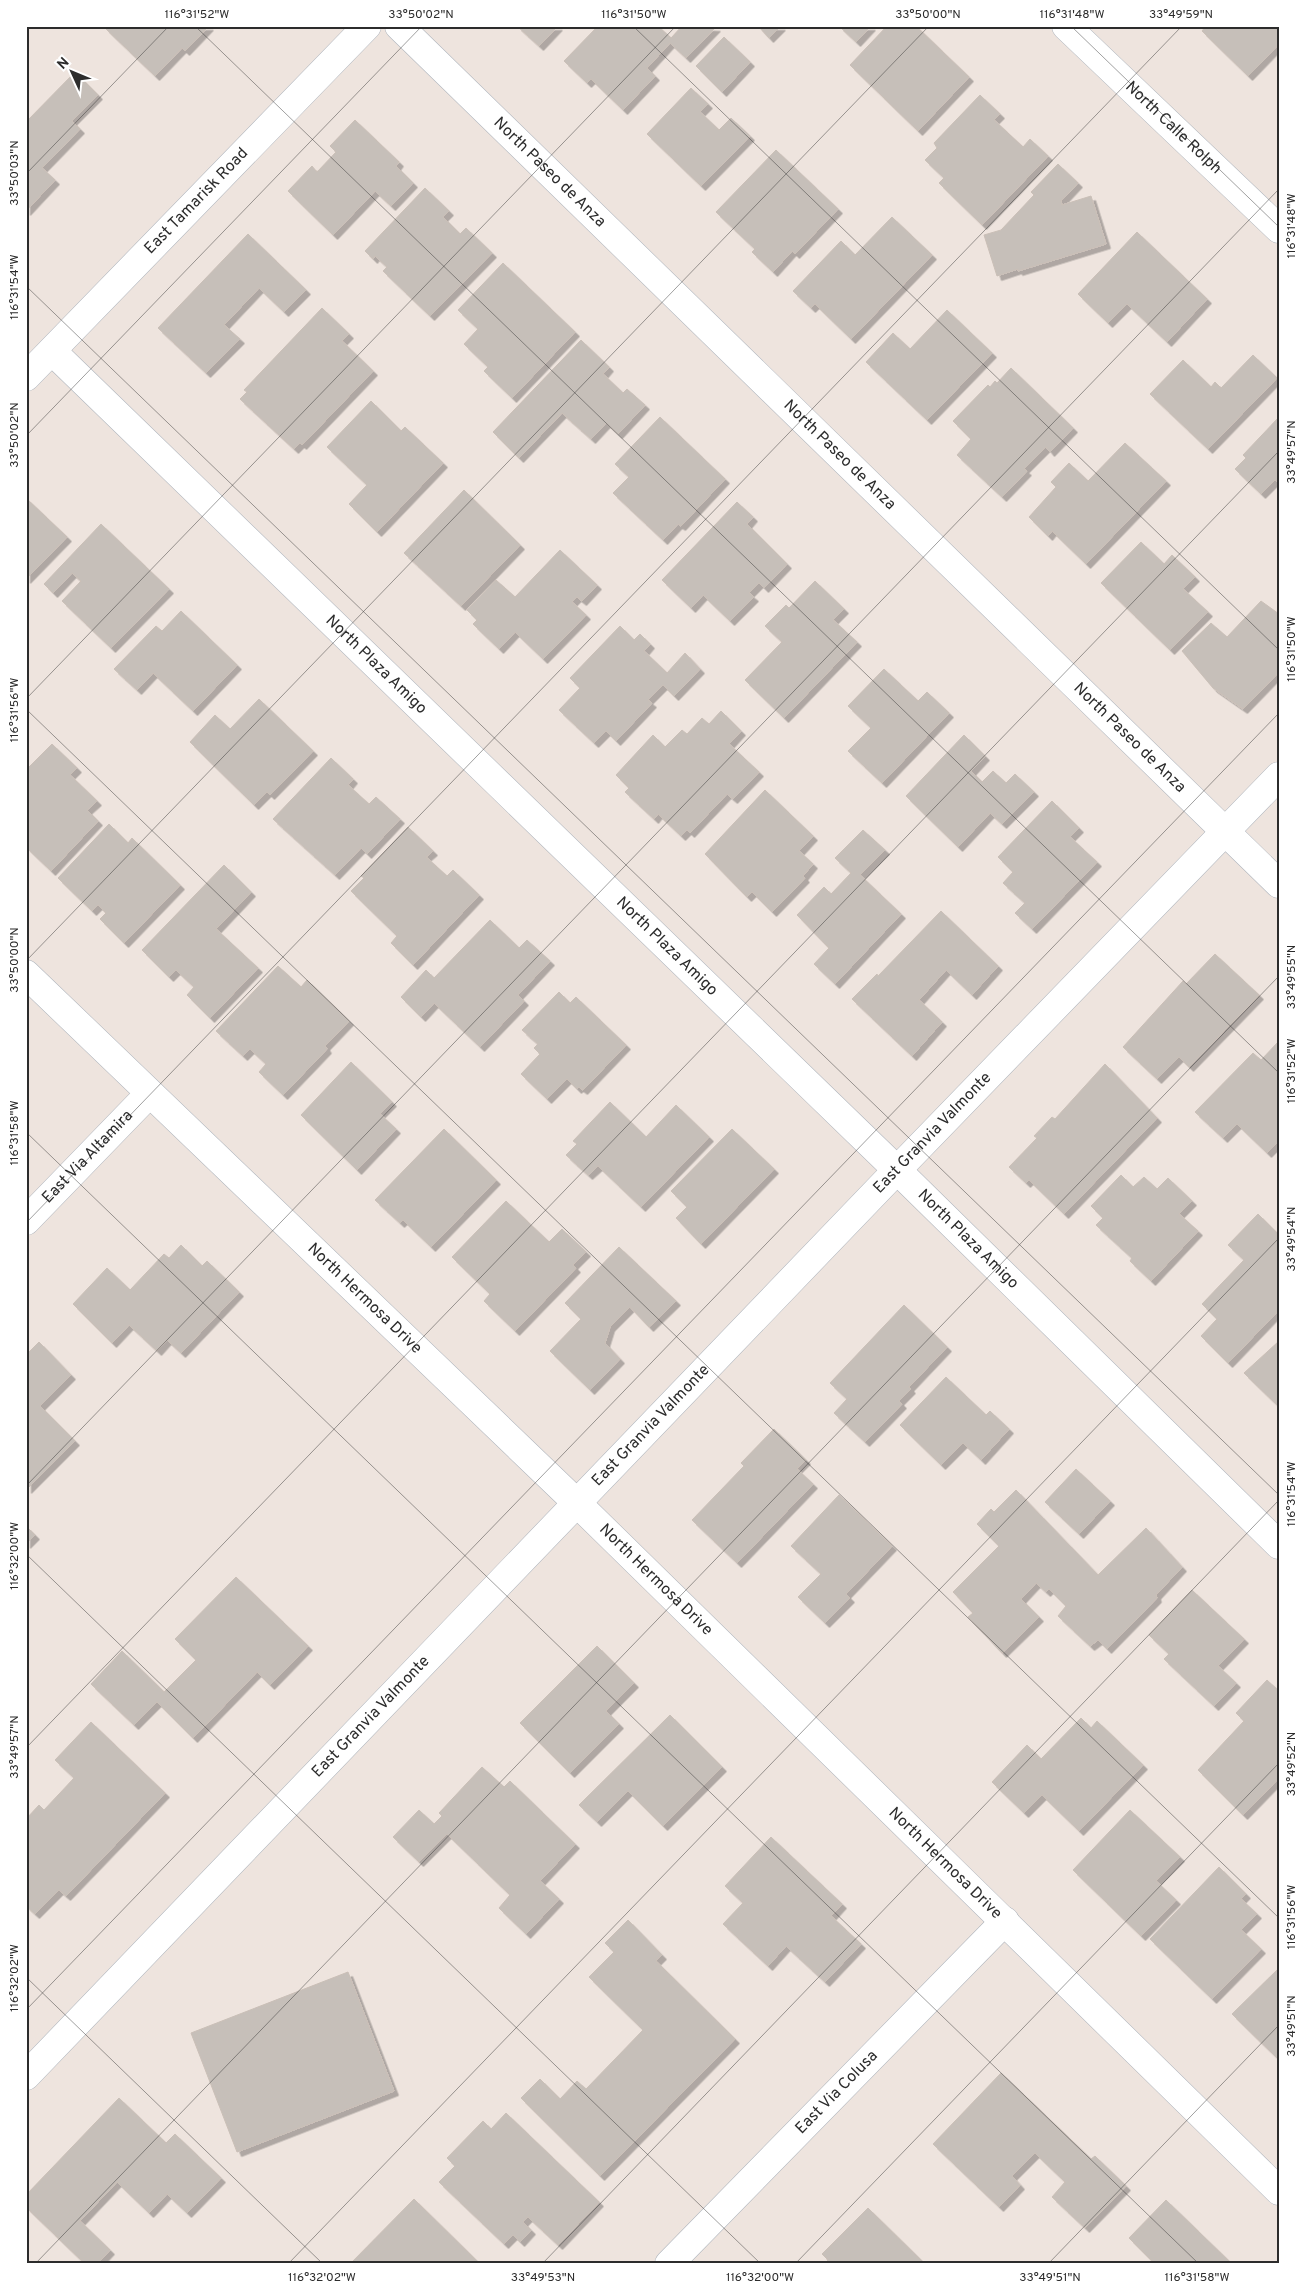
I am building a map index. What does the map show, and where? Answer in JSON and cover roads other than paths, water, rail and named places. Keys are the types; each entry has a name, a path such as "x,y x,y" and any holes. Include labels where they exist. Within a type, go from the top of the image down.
{"street":[{"name":"East Tamarisk Road","path":"26,377 368,26"},
{"name":"North Paseo de Anza","path":"399,26 1279,884"},
{"name":"North Calle Rolph","path":"1066,26 1279,229"},
{"name":"North Plaza Amigo","path":"52,351 897,1170 1279,1544"},
{"name":"East Granvia Valmonte","path":"26,2076 578,1504 897,1170 1279,776"},
{"name":"North Hermosa Drive","path":"26,974 578,1504 1279,2191"},
{"name":"East Via Altamira","path":"26,1221 149,1094"},
{"name":"East Via Colusa","path":"669,2264 1005,1921"}]}
